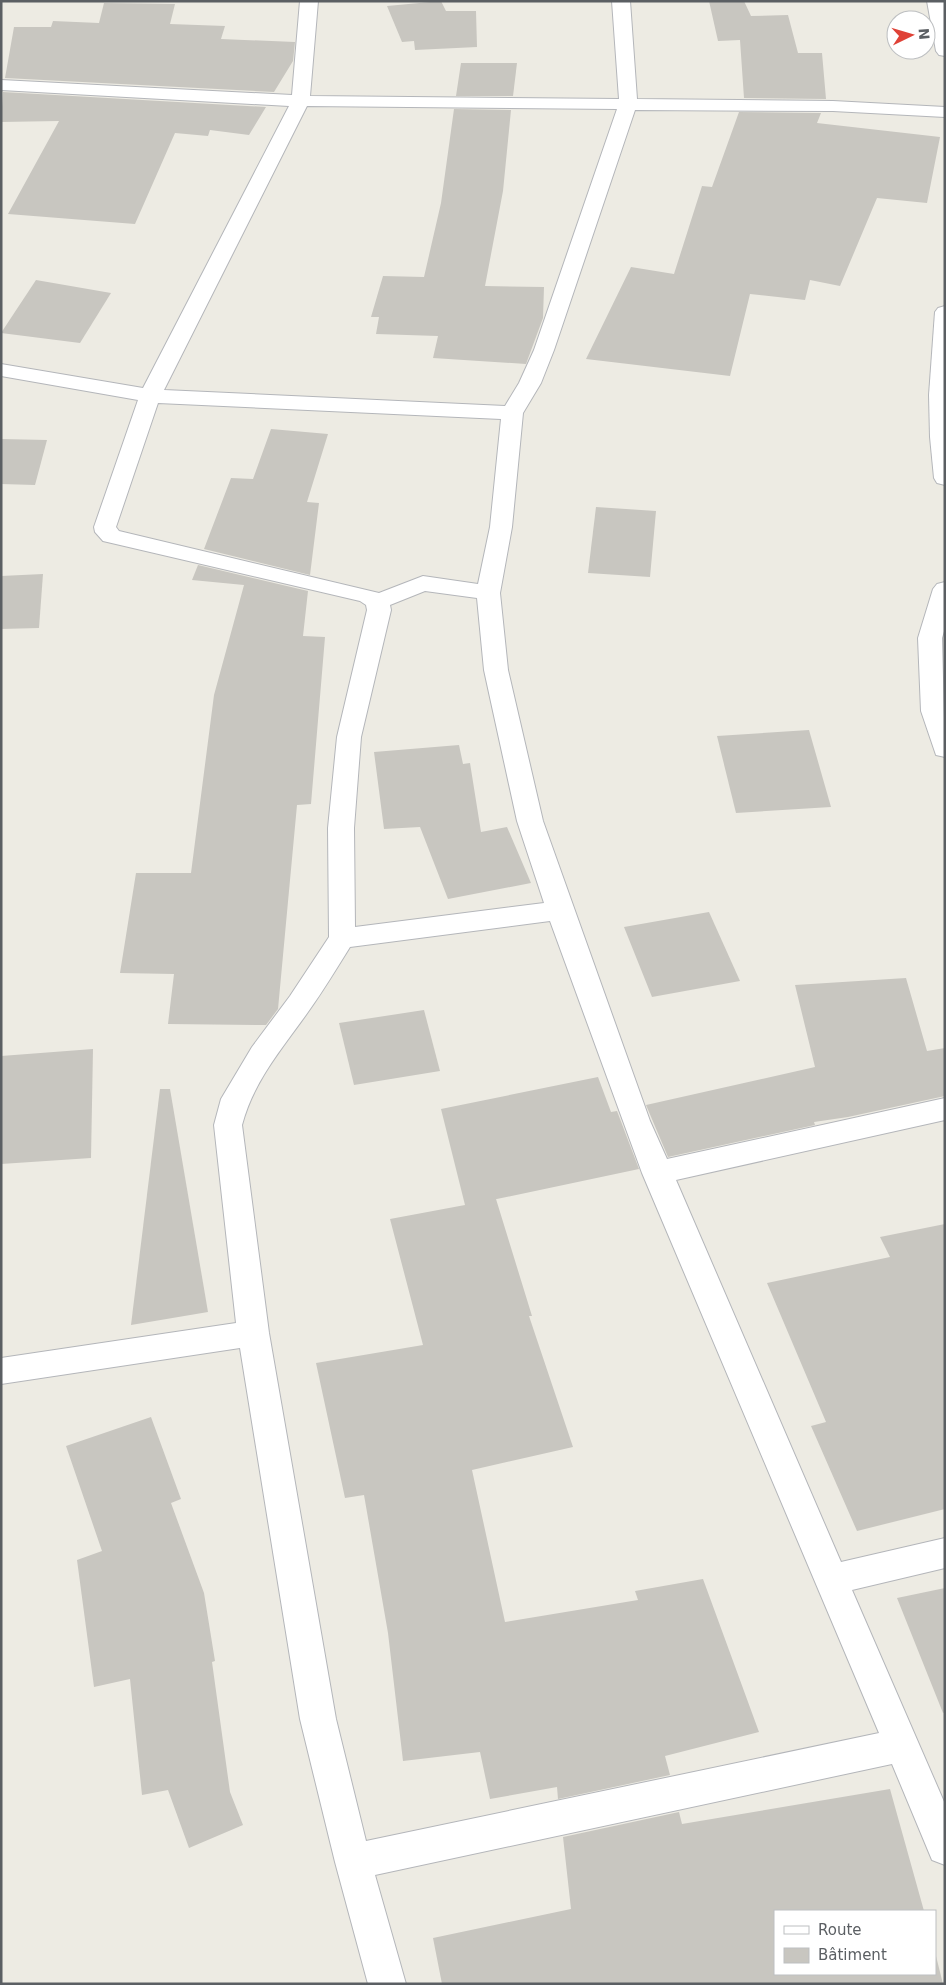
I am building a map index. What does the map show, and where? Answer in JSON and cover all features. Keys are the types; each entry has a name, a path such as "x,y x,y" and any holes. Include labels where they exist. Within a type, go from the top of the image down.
{"street":[{"path":"309,1 301,101 150,396 107,520 106,532 112,536 368,596 377,602 380,610 349,737 341,828 342,938 300,1003 262,1054 235,1099 229,1113 228,1125 253,1333 318,1719 353,1862 387,1984"},
{"path":"622,1 628,103 544,350 530,383 512,413 501,527 488,593 496,670 530,821 636,1121 945,1847"},
{"path":"935,1 945,51"},
{"path":"1,85 301,101 833,106 945,112"},
{"path":"945,312 941,354 940,445 945,478"},
{"path":"1,370 150,396 512,413"},
{"path":"377,602 423,583 488,593"},
{"path":"945,589 930,638 933,711 945,749"},
{"path":"342,938 560,910"},
{"path":"657,1172 945,1109"},
{"path":"1,1371 253,1333"},
{"path":"830,1580 945,1553"},
{"path":"353,1862 901,1745"}],"building":[{"path":"441,1 446,11 476,11 477,47 415,50 414,41 402,42 387,6"},
{"path":"709,1 744,1 751,16 788,15 798,53 822,53 826,99 744,98 740,40 718,41"},
{"path":"104,3 175,4 170,24 225,26 221,39 295,42 293,61 274,92 5,78 14,27 51,27 53,21 99,23"},
{"path":"461,63 517,63 513,96 456,96"},
{"path":"3,92 266,107 249,135 210,130 208,136 175,133 135,224 8,214 59,121 1,122"},
{"path":"454,109 511,110 503,191 485,286 544,287 543,318 526,364 433,358 438,336 376,334 379,317 371,317 383,276 424,277 441,203"},
{"path":"739,112 821,113 817,123 940,137 927,203 877,198 840,286 810,280 805,300 750,294 730,376 586,359 631,267 674,274 702,186 712,187"},
{"path":"36,280 111,293 80,343 1,333"},
{"path":"271,429 328,434 307,502 319,503 310,575 204,549 231,478 253,479"},
{"path":"1,439 47,440 35,485 1,484"},
{"path":"596,507 656,511 650,577 588,573"},
{"path":"198,565 308,591 303,636 325,637 311,804 297,805 278,1009 266,1025 168,1024 174,974 120,973 136,873 191,873 214,695 244,585 192,580"},
{"path":"43,574 39,628 1,629 1,576"},
{"path":"809,730 831,807 736,813 717,736"},
{"path":"459,745 463,764 470,763 481,832 507,827 531,883 448,899 420,827 384,829 374,752"},
{"path":"709,912 740,981 652,997 624,927"},
{"path":"906,978 927,1051 945,1048 945,1096 848,1117 814,1122 815,1125 668,1157 646,1105 815,1067 795,985"},
{"path":"424,1010 440,1071 354,1085 339,1023"},
{"path":"93,1049 91,1158 1,1164 1,1056"},
{"path":"598,1077 611,1112 617,1111 639,1169 496,1199 532,1316 529,1316 573,1447 472,1470 505,1622 638,1600 635,1591 703,1579 759,1732 665,1756 670,1775 558,1799 557,1787 490,1799 480,1752 403,1761 388,1633 364,1495 345,1498 316,1363 423,1345 390,1219 465,1205 441,1109"},
{"path":"160,1089 170,1089 208,1312 131,1325"},
{"path":"945,1224 945,1509 857,1531 811,1426 826,1422 767,1283 890,1257 880,1237"},
{"path":"151,1417 181,1499 171,1503 204,1593 215,1661 212,1662 230,1792 243,1825 189,1848 168,1790 142,1795 130,1679 94,1687 77,1560 102,1551 66,1446"},
{"path":"945,1588 945,1712 943,1713 897,1598"},
{"path":"890,1789 924,1910 774,1910 774,1975 936,1975 936,1956 943,1984 442,1984 433,1938 571,1909 563,1837 679,1812 682,1824"}]}
